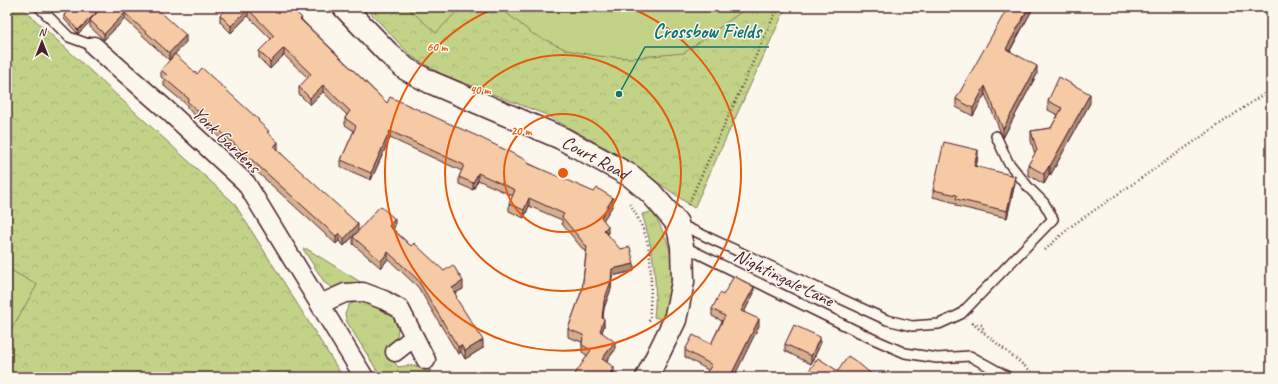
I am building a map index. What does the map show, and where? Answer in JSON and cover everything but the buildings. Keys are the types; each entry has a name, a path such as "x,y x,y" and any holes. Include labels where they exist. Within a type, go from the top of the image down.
{"street":[{"name":"Court Road","path":"344,7 388,53 406,69 430,82 561,138 631,176 651,193 677,223 682,246 683,282 675,320 647,377"},
{"name":"York Gardens","path":"94,46 246,183 364,377"},
{"path":"320,304 345,293 363,292 384,300 400,309 426,360"},
{"path":"395,352 414,337"}],"lane":[{"path":"39,7 69,37 94,46"},
{"path":"677,223 887,320 912,326 939,324 961,314 1053,219 1044,203 1029,188 1008,162 996,136"},
{"name":"Nightingale Lane","path":"682,246 905,353 936,358 970,356 1008,377"}],"path":[{"path":"677,223 688,205 778,7"},
{"path":"1042,254 1070,227 1271,89"},
{"path":"627,199 635,212 646,238 650,264 649,325"},
{"path":"961,314 1038,377"},
{"path":"972,323 982,325 984,333"}],"green space":[{"path":"7,7 21,7 234,203 343,377 7,377"},
{"path":"365,7 786,7 694,208 622,157 544,114 441,74 411,56"},
{"path":"407,7 461,7 436,33"},
{"path":"499,7 748,7 684,53 631,58 597,56 567,50 533,34"},
{"path":"652,212 666,238 674,276 670,299 662,319 654,317 654,265 642,214"},
{"path":"303,249 307,249 362,283 345,284 332,288 325,283"},
{"path":"7,268 37,285 7,337"},
{"path":"358,300 377,304 393,316 398,329 396,342 388,353 398,367 415,366 423,367 431,371 422,377 381,377 347,322 345,314 349,305"}],"place":[{"name":"Crossbow Fields","path":"619,94"}]}
